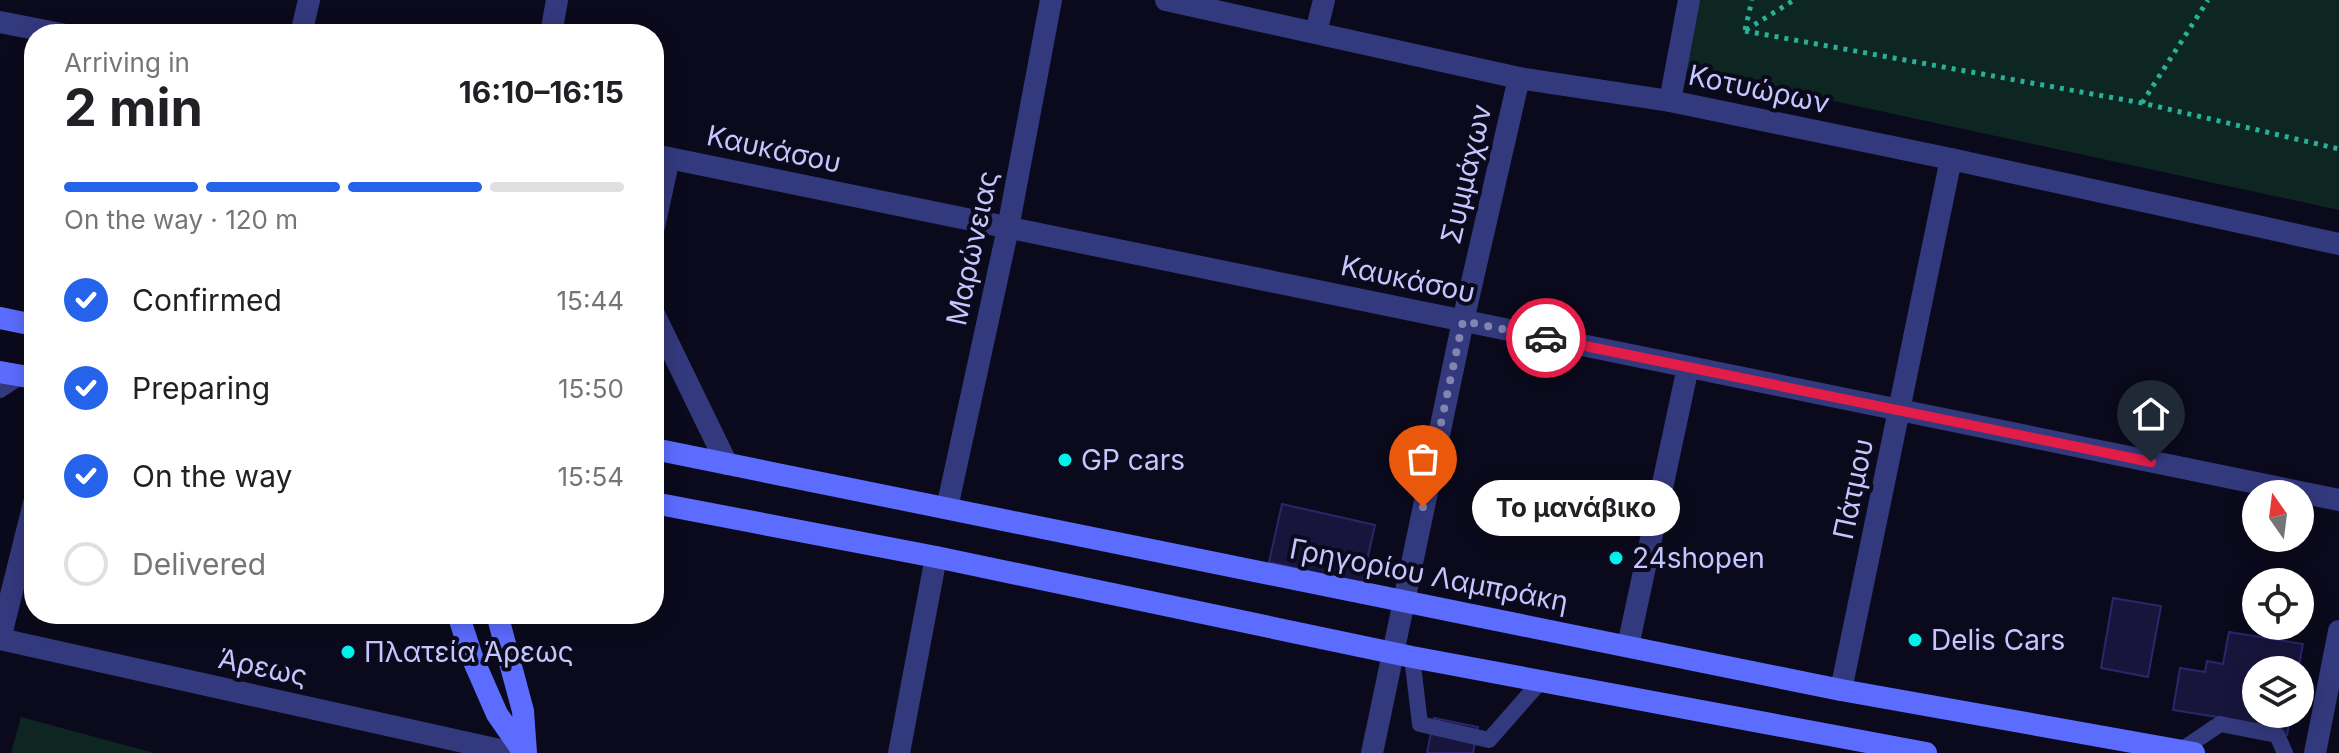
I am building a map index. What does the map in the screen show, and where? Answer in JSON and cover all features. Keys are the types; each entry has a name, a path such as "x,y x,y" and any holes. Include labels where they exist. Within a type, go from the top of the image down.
{"main road":[{"path":"0,318 24,323"},
{"name":"Γρηγορίου Λαμπράκη","path":"664,451 1841,690 2187,752"},
{"path":"664,505 936,557 1831,744 1926,753"},
{"path":"461,624 497,714 525,753"},
{"path":"500,624 523,711 525,753"}],"street":[{"path":"303,24 309,0"},
{"path":"553,24 557,0"},
{"name":"Μαρώνειας","path":"947,508 1008,228 1051,0"},
{"name":"Κοτυώρων","path":"1166,0 1519,78 1670,101 2339,244"},
{"path":"1316,32 1324,0"},
{"path":"1670,101 1689,0"},
{"path":"0,22 24,27"},
{"name":"Συμμάχων","path":"1372,753 1402,655 1404,600 1463,321 1519,78"},
{"name":"Καυκάσου","path":"664,158 2339,500"},
{"name":"Πάτμου","path":"1841,690 1951,159"},
{"path":"664,335 727,464"},
{"path":"1628,646 1688,367"},
{"path":"0,639 24,543"},
{"path":"899,753 936,557"},
{"path":"2315,753 2339,631"},
{"name":"Άρεως","path":"0,639 513,753"}],"lane":[{"path":"0,390 18,375"},
{"path":"1402,655 1420,724 1489,740 1540,682"},
{"path":"2187,752 2220,724 2277,735 2285,753"}],"path":[{"path":"1745,31 1752,0"},
{"path":"1745,31 1794,0"},
{"path":"2142,103 2208,0"},
{"path":"1745,31 2142,103 2339,149"}],"green space":[{"path":"1698,0 2339,0 2339,210 1681,68"},
{"path":"21,717 154,753 11,753"}],"building":[{"path":"1282,504 1375,525 1362,583 1269,562"},
{"path":"2113,598 2161,606 2148,677 2101,668"},
{"path":"2229,632 2242,634 2242,640 2303,644 2301,656 2242,656 2242,727 2229,725 2230,719 2173,710 2180,668 2205,672 2207,661 2223,664"},
{"path":"1434,718 1478,727 1473,753 1427,753"},
{"path":"2246,728 2288,728 2287,735"}],"way so far":[{"path":"1423,507 1463,321 1546,338"}],"place":[{"name":"GP cars","path":"1065,460"},
{"name":"Το μανάβικο","path":"1423,507"},
{"name":"24shopen","path":"1616,558"},
{"name":"Delis Cars","path":"1915,640"},
{"name":"Πλατεία Άρεως","path":"348,652"}],"route":[{"path":"1546,338 2151,462"}]}
